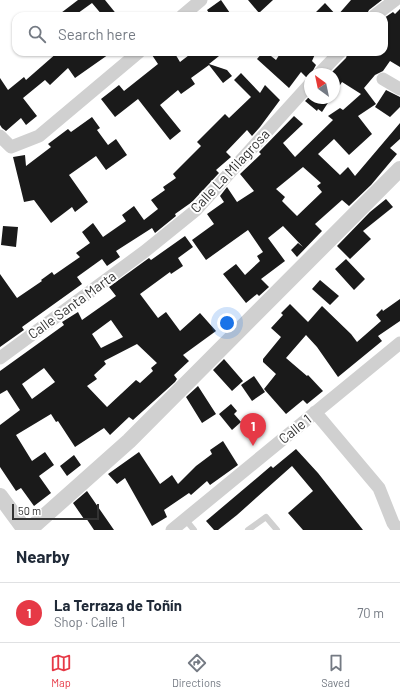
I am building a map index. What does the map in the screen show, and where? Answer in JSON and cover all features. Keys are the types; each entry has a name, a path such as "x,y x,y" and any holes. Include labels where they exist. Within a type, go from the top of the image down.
{"street":[{"path":"187,12 201,0"},
{"path":"379,12 395,0"},
{"path":"0,136 11,147 39,136 134,56"},
{"path":"325,68 336,56"},
{"path":"384,79 400,89"},
{"name":"Calle La Milagrosa","path":"144,252 196,210 304,91"},
{"path":"29,530 129,441 400,169"},
{"name":"Calle Santa Marta","path":"0,358 144,252"},
{"name":"Calle 1","path":"172,530 400,343"},
{"path":"315,412 379,488 393,523 398,530"},
{"path":"0,496 25,530"}],"lane":[{"path":"248,530 266,517 277,530"},
{"path":"185,519 194,530"}],"building":[{"path":"78,0 105,0 115,12 100,12 92,3 80,12 62,12"},
{"path":"221,0 229,12 208,12 207,10"},
{"path":"248,0 273,0 260,12 258,12"},
{"path":"351,0 382,0 368,12 340,12"},
{"path":"325,3 333,12 316,12"},
{"path":"400,9 400,67 390,61 383,71 375,75 364,88 376,104 358,116 372,134 349,155 334,139 318,154 340,175 348,167 355,176 400,123 400,139 390,148 397,154 371,185 349,206 342,200 315,224 322,231 297,257 291,250 298,243 303,247 283,226 268,238 285,261 261,279 269,287 259,296 257,294 246,303 223,274 236,264 245,275 260,261 257,256 263,252 248,230 206,260 192,240 214,224 207,214 224,202 220,196 227,187 237,202 254,191 240,174 261,154 259,152 294,116 303,124 283,143 295,157 333,120 328,116 340,108 343,110 361,94 342,82 340,85 340,68 336,68 347,56 388,56 388,15 393,12 395,14","holes":["303,167 321,183 317,186 322,192 297,216 282,201 285,197 276,189"]},
{"path":"53,56 106,56 75,78 68,68 50,85 45,80 23,98 37,116 26,125 21,118 6,131 0,125 0,78 8,90 24,77 26,80"},
{"path":"153,56 176,56 180,62 188,56 219,56 209,64 227,70 232,76 223,83 209,65 191,78 195,84 181,94 178,90 160,105 181,131 170,140 138,99 115,117 101,99 119,85 124,91 158,64"},
{"path":"260,56 271,56 276,60 278,56 314,56 312,61 316,65 314,68 304,68 304,75 301,72 289,88 257,59"},
{"path":"241,73 260,93 265,85 280,100 260,127 252,136 247,130 226,152 231,157 216,170 219,173 192,202 175,214 176,216 155,233 152,228 116,251 120,257 107,266 102,259 77,277 82,284 22,327 24,330 0,347 0,274 17,298 42,281 41,280 52,272 54,275 80,257 76,253 90,243 82,232 93,223 103,237 126,221 122,215 134,206 144,220 158,209 151,200 165,190 163,187 176,178 173,174 201,146 197,142 225,114 229,118 251,97 234,80"},
{"path":"386,90 400,97 400,107 390,117 375,107"},
{"path":"309,104 327,104 322,112 318,109 317,111"},
{"path":"92,117 100,128 97,130 108,145 116,139 127,155 106,170 96,156 69,175 88,202 75,212 72,207 51,223 34,200 24,202 13,157 25,155 26,166 51,147 48,144 68,129 71,132"},
{"path":"386,199 393,207 363,231 371,239 350,259 337,246 370,212"},
{"path":"3,226 18,227 16,247 1,245"},
{"path":"185,236 193,247 178,258 183,266 171,274 170,272 140,294 158,318 166,312 180,331 200,313 216,331 183,355 189,361 174,375 177,379 175,382 133,420 129,417 110,435 104,428 75,447 58,421 56,422 51,414 16,435 32,461 45,452 54,465 39,476 51,493 34,506 21,488 16,491 0,467 0,425 20,410 7,390 0,394 0,371 64,325 62,322 78,312 82,320 116,296 109,287 149,258 151,260","holes":["111,320 123,337 101,348 92,334","137,344 157,363 151,368 153,371 140,383 136,380 107,407 87,386 97,379 94,375 106,364 104,361","44,368 55,382 32,399 22,384"]},
{"path":"346,259 365,279 354,290 335,269"},
{"path":"320,280 339,296 330,305 312,289"},
{"path":"400,299 400,321 378,336 382,341 338,377 317,347 306,335 286,358 307,376 308,375 323,391 307,404 303,400 286,414 264,389 276,374 263,362 263,359 281,337 271,328 283,315 281,313 290,304 308,322 322,306 351,334 357,342 381,321 376,315 382,309 383,311"},
{"path":"224,359 243,381 232,391 213,370"},
{"path":"254,376 265,392 252,401 241,385"},
{"path":"198,386 216,414 202,423 186,397"},
{"path":"231,404 237,411 234,414 241,422 232,430 219,414"},
{"path":"223,441 238,465 210,485 207,481 191,495 189,493 164,510 167,517 152,526 125,478 117,484 108,474 139,452 160,484 172,475 178,484 196,466 212,454 210,450"},
{"path":"296,449 318,473 363,530 303,530 288,513 313,491 292,466 237,515 218,530 214,530 206,521 271,466 273,468"},
{"path":"74,455 81,465 67,476 60,466"},
{"path":"87,491 114,530 94,530 86,518 84,519 73,503"}],"place":[{"name":"La Terraza de Toñín","path":"253,446"}]}
